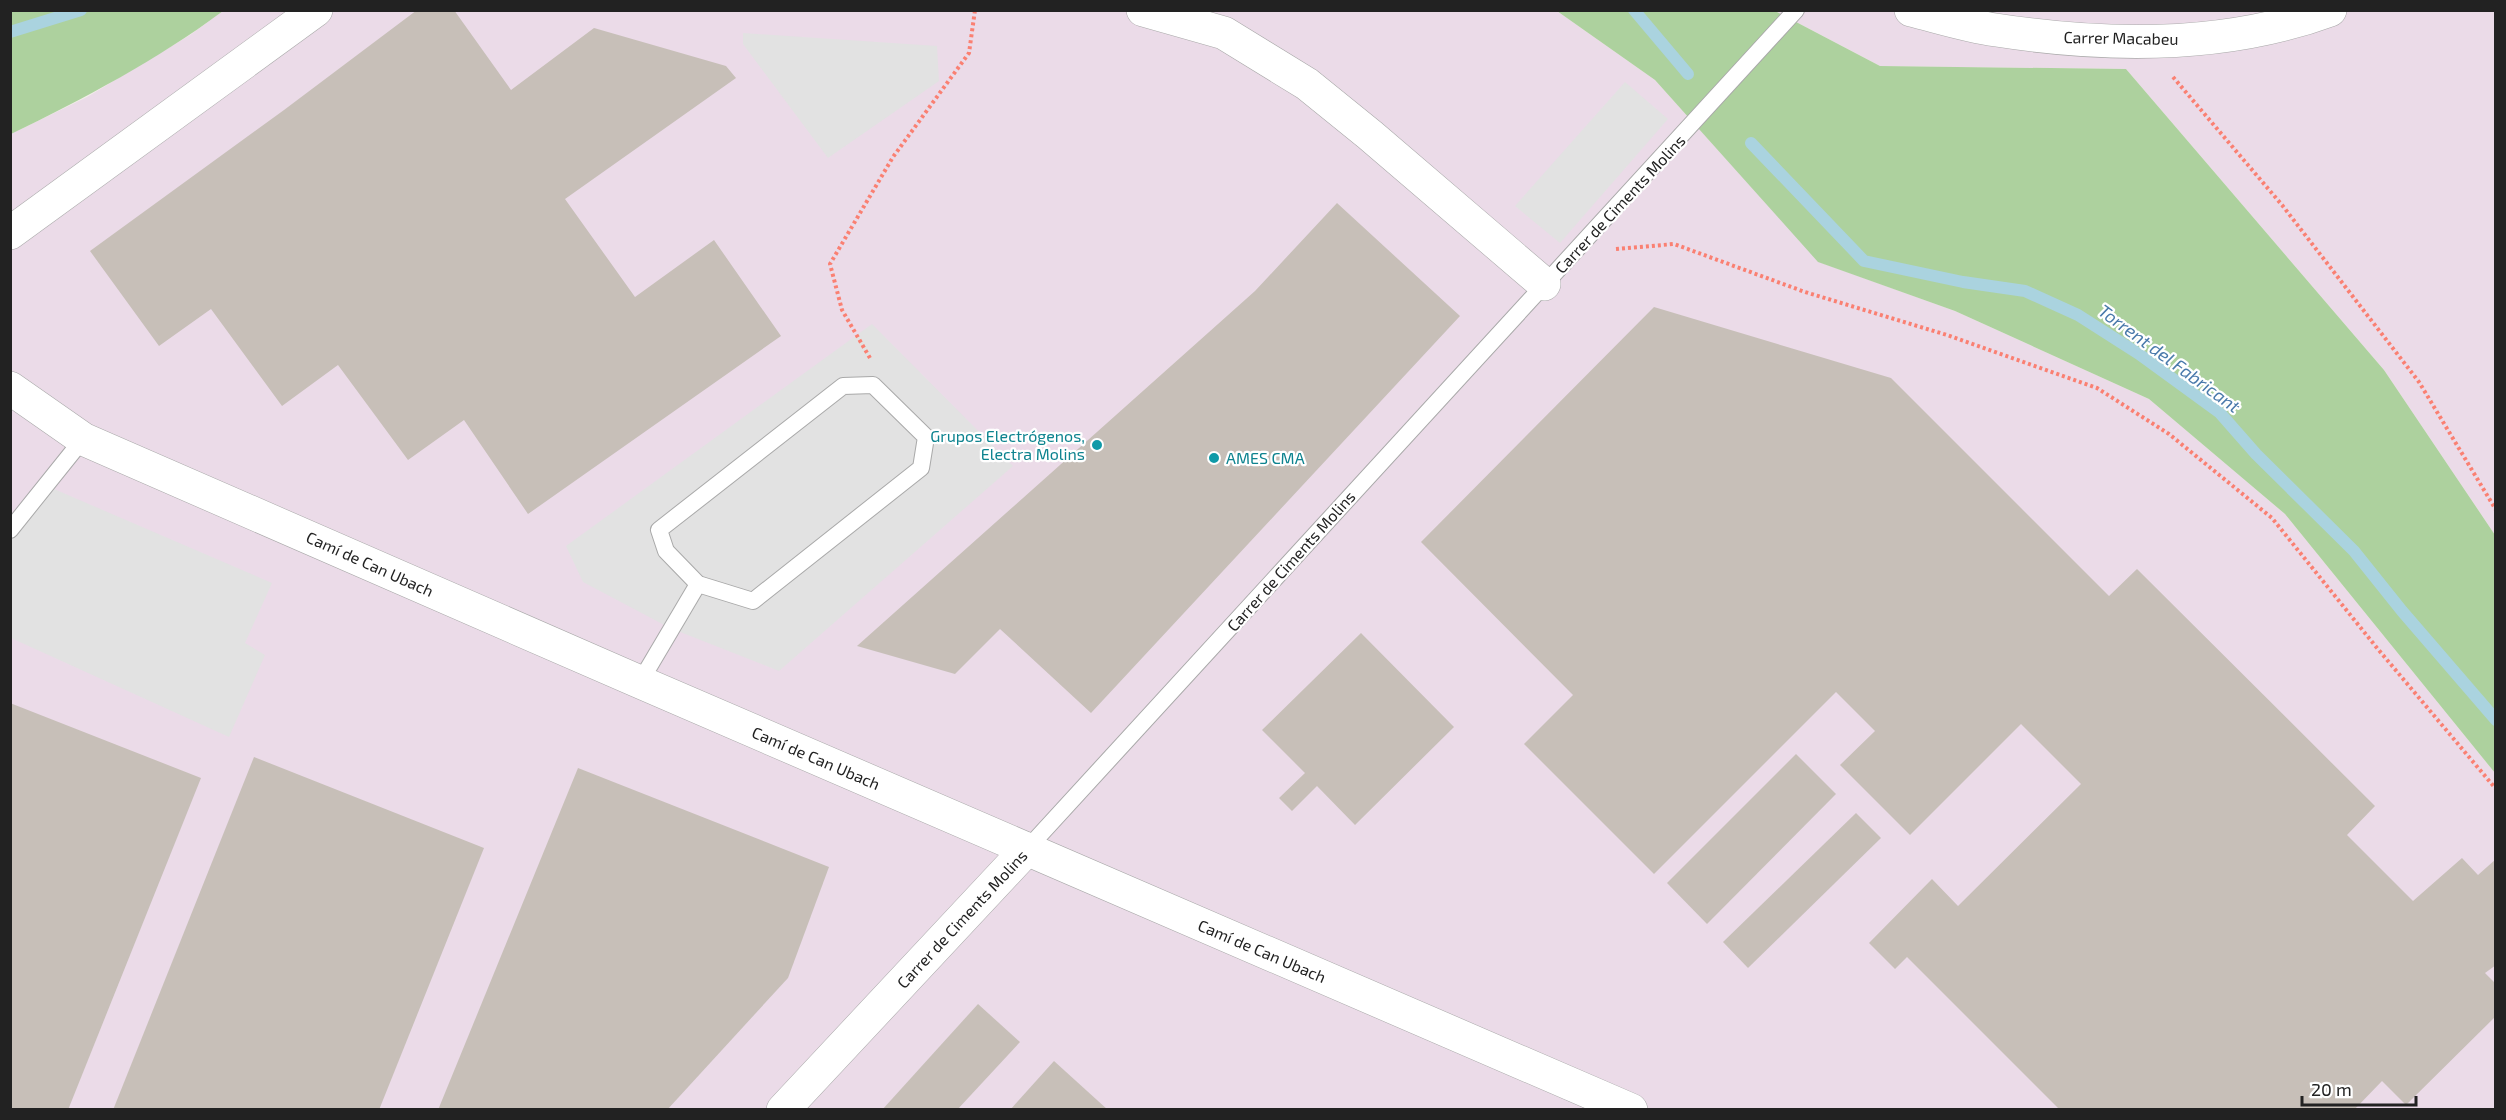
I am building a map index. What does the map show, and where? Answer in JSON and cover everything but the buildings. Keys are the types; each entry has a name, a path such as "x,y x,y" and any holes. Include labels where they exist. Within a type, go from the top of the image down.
{"street":[{"path":"10,233 316,10"},
{"path":"1143,10 1224,33 1307,84 1544,284"},
{"name":"Carrer Macabeu","path":"1911,10 1994,30 2088,41 2139,41 2223,36 2311,18 2331,10"},
{"name":"Camí de Can Ubach","path":"10,388 83,439 1631,1110"},
{"name":"Carrer de Ciments Molins","path":"783,1110 1027,849"}],"lane":[{"name":"Carrer de Ciments Molins","path":"1027,849 1544,284 1684,135 1796,10"},
{"path":"873,385 926,437 921,468 753,601 698,584 666,551 659,530 843,386 873,385"},
{"path":"10,530 83,439"},
{"path":"640,682 698,584"}],"path":[{"path":"873,385 871,359 842,310 830,264 893,157 969,53 975,10"},
{"path":"2139,41 2282,205 2419,382 2496,510"},
{"path":"1573,253 1674,244 1805,292 1947,335 2097,388 2169,434 2272,518 2377,648 2496,789"}],"shaded area":[{"path":"223,11 1557,11 1655,80 1819,262 1955,311 2149,399 2285,514 2495,773 2495,1109 11,1110 11,134 87,97 190,35"},
{"path":"1775,11 2495,11 2495,535 2384,370 2126,69 1880,66"},
{"path":"743,33 937,46 939,81 828,158 743,44"},
{"path":"1625,82 1668,119 1560,243 1515,206"},
{"path":"872,324 1013,466 779,671 670,628 583,582 566,546"},
{"path":"54,489 272,583 245,643 265,655 229,737 11,638 11,539"}],"green space":[{"path":"11,10 223,11 172,46 120,77 11,134"},
{"path":"1557,11 1775,11 1880,66 2126,69 2384,370 2495,535 2495,773 2285,514 2149,399 1955,311 1818,262 1655,80"}],"waterway":[{"name":"Torrent del Fabricant","path":"10,32 81,10"},
{"name":"Torrent del Fabricant","path":"1634,10 1688,74"},
{"name":"Torrent del Fabricant","path":"1751,143 1864,261 1963,282 2025,291 2078,315 2139,354 2220,413 2256,454 2354,551 2402,611 2496,720"}],"place":[{"name":"Grupos Electrógenos, Electra Molins","path":"1097,445"},
{"name":"AMES CMA","path":"1214,458"}]}
